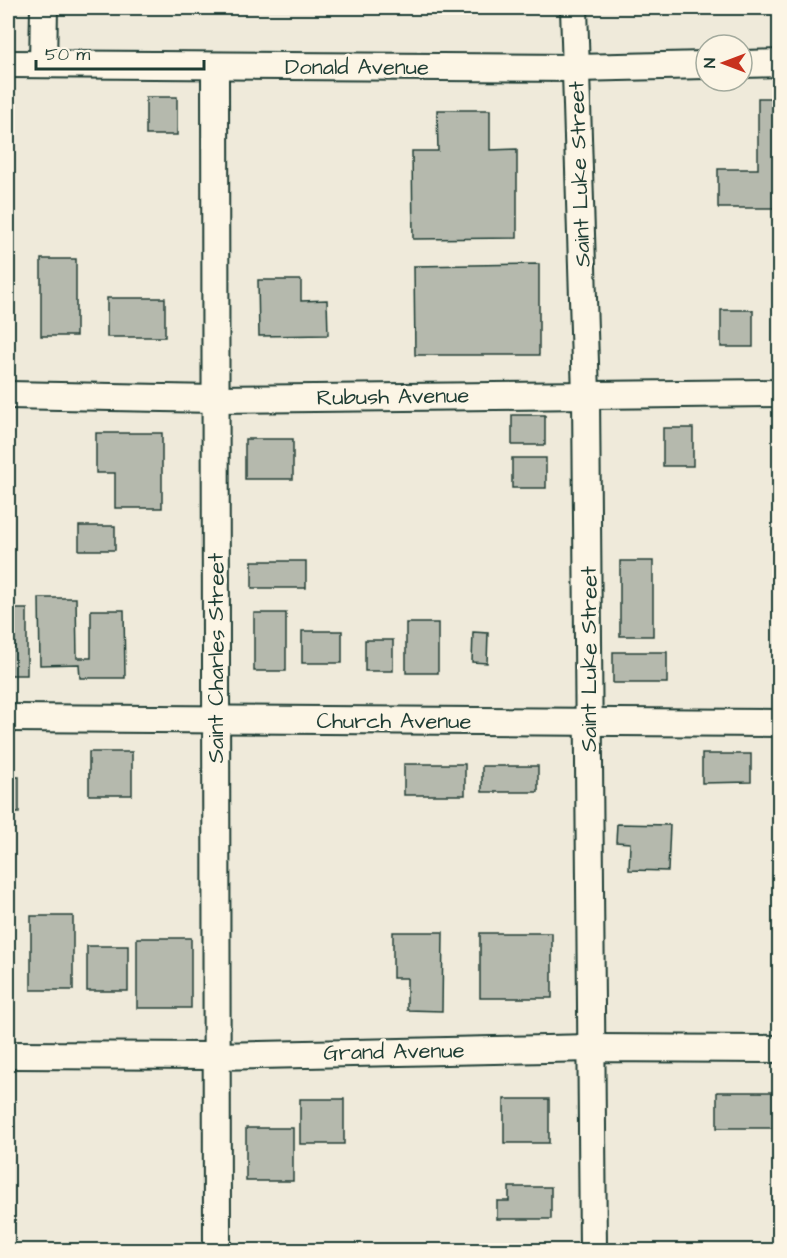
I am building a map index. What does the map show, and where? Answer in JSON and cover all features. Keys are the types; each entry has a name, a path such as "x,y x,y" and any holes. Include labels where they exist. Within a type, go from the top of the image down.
{"street":[{"path":"42,64 44,8"},
{"name":"Saint Luke Street","path":"574,8 586,395 593,1251"},
{"path":"754,64 780,63"},
{"name":"Donald Avenue","path":"8,64 576,68 694,65"},
{"name":"Saint Charles Street","path":"215,66 217,1251"},
{"name":"Rubush Avenue","path":"8,394 215,399 780,393"},
{"name":"Church Avenue","path":"8,718 780,723"},
{"name":"Grand Avenue","path":"8,1055 216,1056 592,1048 780,1049"}],"building":[{"path":"146,97 177,97 177,135 146,135"},
{"path":"758,98 780,98 780,208 718,208 718,169 758,169"},
{"path":"437,110 490,110 490,150 517,149 517,238 413,239 412,151 438,151"},
{"path":"41,259 76,259 76,336 41,336"},
{"path":"539,264 539,355 415,355 414,266"},
{"path":"258,280 301,280 301,301 327,300 328,335 259,336"},
{"path":"107,298 165,298 165,337 107,337"},
{"path":"721,310 753,310 753,347 721,347"},
{"path":"512,415 545,415 545,445 512,445"},
{"path":"8,422 11,422 11,474 8,474"},
{"path":"663,428 693,428 693,466 663,466"},
{"path":"96,433 162,433 162,508 115,508 115,473 96,473"},
{"path":"245,439 293,439 293,479 245,479"},
{"path":"512,458 546,458 546,488 512,488"},
{"path":"79,526 115,526 115,550 79,550"},
{"path":"252,561 306,561 306,588 252,588"},
{"path":"620,561 653,561 653,636 620,636"},
{"path":"39,598 76,598 77,658 91,658 91,610 124,610 125,678 80,678 79,664 40,665"},
{"path":"8,609 27,609 27,675 8,675"},
{"path":"254,613 286,613 286,671 254,671"},
{"path":"406,623 438,623 438,673 406,673"},
{"path":"302,631 342,631 342,663 302,663"},
{"path":"473,632 488,633 487,663 472,662"},
{"path":"365,640 393,640 393,671 365,671"},
{"path":"613,652 667,652 667,683 613,683"},
{"path":"89,752 132,752 132,795 89,795"},
{"path":"702,754 751,754 751,782 702,783"},
{"path":"404,764 465,764 465,795 404,795"},
{"path":"482,766 538,766 538,792 482,792"},
{"path":"8,777 19,777 19,813 8,813"},
{"path":"617,824 670,825 668,871 629,870 630,843 616,842"},
{"path":"31,916 73,916 73,990 31,990"},
{"path":"393,932 443,932 442,1011 407,1010 407,978 393,978"},
{"path":"480,933 552,933 552,998 480,998"},
{"path":"137,938 191,938 191,1008 137,1008"},
{"path":"87,946 128,946 128,991 87,991"},
{"path":"717,1092 778,1092 778,1128 717,1128"},
{"path":"300,1099 344,1099 344,1144 300,1144"},
{"path":"504,1099 549,1099 549,1143 504,1143"},
{"path":"246,1128 293,1128 293,1181 246,1181"},
{"path":"509,1187 551,1187 551,1219 497,1219 497,1201 509,1201"}]}
